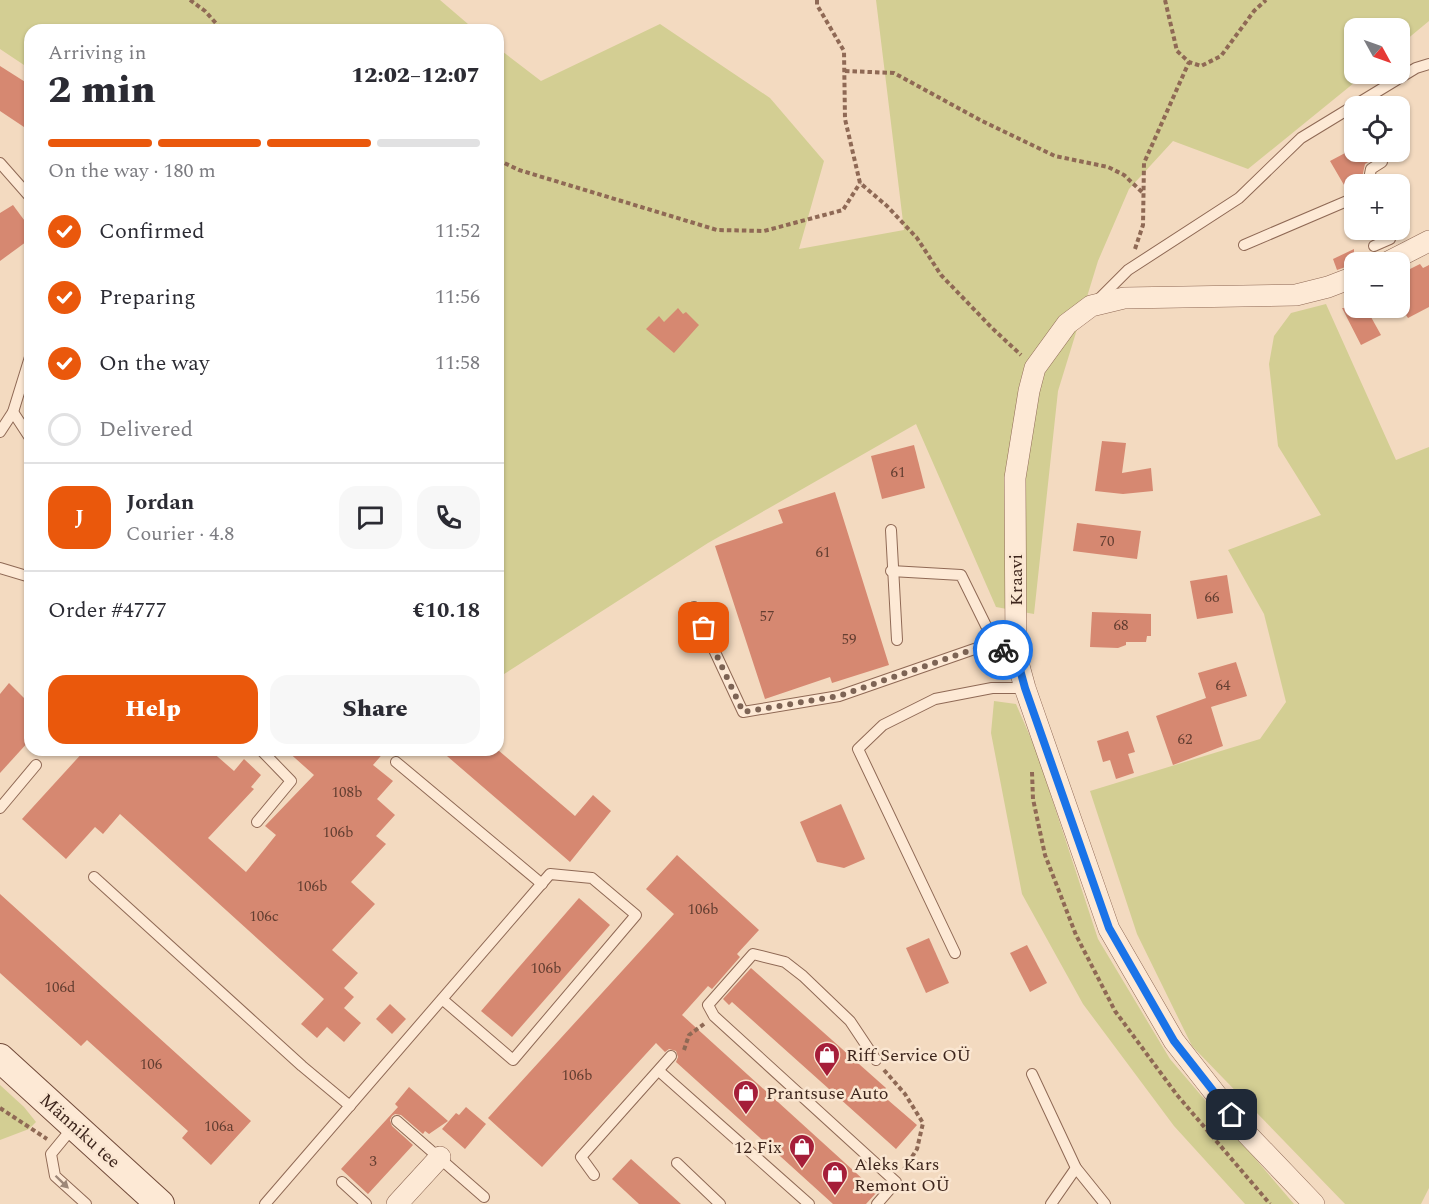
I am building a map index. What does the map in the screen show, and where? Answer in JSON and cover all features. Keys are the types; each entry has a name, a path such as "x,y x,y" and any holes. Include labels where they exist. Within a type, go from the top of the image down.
{"street":[{"path":"1408,252 1429,241"},
{"name":"Kraavi","path":"1314,1204 1247,1134 1174,1041 1109,928 1025,688 1006,652 1015,478 1029,391 1035,368 1067,324 1091,306 1124,298 1296,295 1344,281"},
{"name":"Männiku tee","path":"0,1058 61,1142 160,1204"},
{"path":"397,1204 440,1157"}],"lane":[{"path":"1091,306 1128,270 1239,198 1301,138 1428,61"},
{"path":"1370,174 1371,169 1382,162"},
{"path":"0,163 24,190"},
{"path":"1244,245 1344,202"},
{"path":"1374,246 1388,240"},
{"path":"0,432 13,412 24,376"},
{"path":"13,412 24,429"},
{"path":"891,530 891,572 897,640"},
{"path":"0,568 24,575"},
{"path":"891,572 961,575 1006,652"},
{"path":"694,607 743,712 839,696 983,646 1006,652"},
{"path":"955,953 858,749 883,725 935,699 992,688 1025,688"},
{"path":"257,822 291,781 267,756"},
{"path":"396,762 542,884"},
{"path":"0,808 36,765"},
{"path":"265,1204 442,999 542,884 550,874 592,878 636,915 513,1060 442,999"},
{"path":"94,877 302,1066 350,1106"},
{"path":"876,1060 850,1021 785,962 753,954 708,1005 714,1016 896,1182 877,1204"},
{"path":"594,1175 581,1157 671,1056"},
{"path":"659,1071 809,1204"},
{"path":"1032,1074 1076,1168 1105,1204"},
{"path":"397,1121 484,1197"},
{"path":"61,1142 55,1176 86,1204"},
{"path":"677,1163 720,1204"},
{"path":"1051,1204 1076,1168"},
{"path":"342,1182 366,1204"}],"path":[{"path":"190,0 205,11 217,24"},
{"path":"817,0 817,5 844,51 845,120 860,183 887,206 916,238 941,276 1035,368"},
{"path":"1165,0 1177,51 1189,62 1201,66 1221,56 1254,11 1266,0"},
{"path":"1128,270 1143,225 1144,163 1189,62"},
{"path":"845,71 894,73 982,121 1055,156 1107,167 1124,175 1143,193"},
{"path":"504,163 519,170 717,230 764,231 843,210 860,183"},
{"path":"671,1056 684,1051 689,1035 714,1016"},
{"path":"876,1060 904,1094 923,1123 917,1149 896,1182"},
{"path":"0,1108 61,1142"}],"shaded area":[{"path":"0,0 440,0 468,24 24,24 24,65 0,49"},
{"path":"876,0 1429,0 1429,21 1410,37 1410,18 1344,18 1344,84 1353,84 1248,169 1173,141 1129,189 1098,261 1058,391 1034,614 996,607 916,424 708,543 504,674 504,53 541,81 660,24 770,98 824,161 799,249 904,230"},
{"path":"1326,304 1396,460 1429,447 1429,1188 1421,1204 1345,1204 1192,1046 1137,934 1090,791 1260,739 1286,702 1264,614 1228,550 1321,515 1278,446 1269,364 1274,336 1291,313"},
{"path":"994,701 1016,704 1036,750 1098,939 1170,1059 1294,1204 1245,1204 1174,1126 1083,1004 1022,894 991,733"},
{"path":"0,1085 24,1107 36,1122 29,1129 0,1140"}],"building":[{"path":"0,66 24,81 24,127 0,111"},
{"path":"1344,154 1344,162 1368,162 1365,164 1363,174 1344,174 1344,185 1330,161"},
{"path":"13,205 24,220 24,243 0,261 0,213"},
{"path":"1344,254 1344,268 1337,270 1333,259"},
{"path":"1420,264 1423,268 1429,265 1429,307 1410,317 1410,269"},
{"path":"678,308 683,314 686,312 699,325 674,353 646,329 659,316 664,322"},
{"path":"1347,318 1372,318 1381,335 1361,345"},
{"path":"1102,441 1126,443 1122,473 1151,468 1153,491 1123,494 1095,491"},
{"path":"914,445 925,488 882,499 871,456"},
{"path":"835,492 889,665 832,683 830,677 765,699 715,546 783,523 778,510"},
{"path":"1077,523 1141,531 1137,559 1073,551"},
{"path":"1227,575 1233,613 1197,619 1190,581"},
{"path":"1092,612 1151,614 1151,636 1147,636 1146,642 1126,642 1126,645 1118,648 1090,647"},
{"path":"1236,662 1247,696 1211,707 1223,746 1173,765 1156,716 1206,698 1198,673"},
{"path":"9,683 24,698 24,747 0,773 0,694"},
{"path":"1128,731 1135,752 1128,754 1134,773 1116,779 1110,760 1103,762 1097,741"},
{"path":"504,755 575,816 593,795 611,811 570,862 447,756"},
{"path":"80,756 217,756 234,771 244,759 261,775 251,787 254,789 208,838 246,872 276,835 265,826 314,775 293,756 381,756 373,765 393,781 377,799 395,815 376,836 386,844 351,882 375,904 332,950 358,973 344,988 354,997 344,1008 361,1023 344,1042 327,1027 317,1038 301,1024 324,999 120,814 103,834 95,827 66,859 22,819"},
{"path":"841,804 865,859 844,868 817,862 800,822"},
{"path":"677,855 759,930 737,954 740,957 712,989 708,986 682,1015 877,1192 866,1204 833,1204 676,1062 678,1057 676,1051 669,1049 665,1052 656,1043 542,1167 488,1118 674,914 646,889"},
{"path":"0,894 251,1121 211,1165 182,1138 188,1131 87,1040 81,1046 0,973"},
{"path":"579,898 610,925 512,1037 481,1011"},
{"path":"929,938 949,983 926,993 906,948"},
{"path":"1027,945 1047,983 1030,992 1010,953"},
{"path":"751,968 886,1088 881,1094 917,1125 896,1149 732,1002 729,1005 723,999"},
{"path":"390,1004 406,1019 392,1034 376,1019"},
{"path":"409,1087 448,1121 429,1134 425,1131 423,1134 401,1115 392,1116 390,1120 392,1126 413,1145 368,1194 341,1169 398,1107 395,1104"},
{"path":"466,1107 486,1124 465,1149 442,1129 456,1113 459,1115"},
{"path":"631,1159 681,1204 639,1204 612,1179"}],"way so far":[{"path":"704,628 743,712 839,696 983,646 1003,650"}],"place":[{"name":"Riff Service OÜ","path":"827,1078"},
{"name":"Prantsuse Auto","path":"746,1116"},
{"name":"12 Fix","path":"802,1170"},
{"name":"Aleks Kars Remont OÜ","path":"835,1197"}],"route":[{"path":"1003,650 1016,655 1025,688 1109,928 1174,1041 1232,1115"}]}
